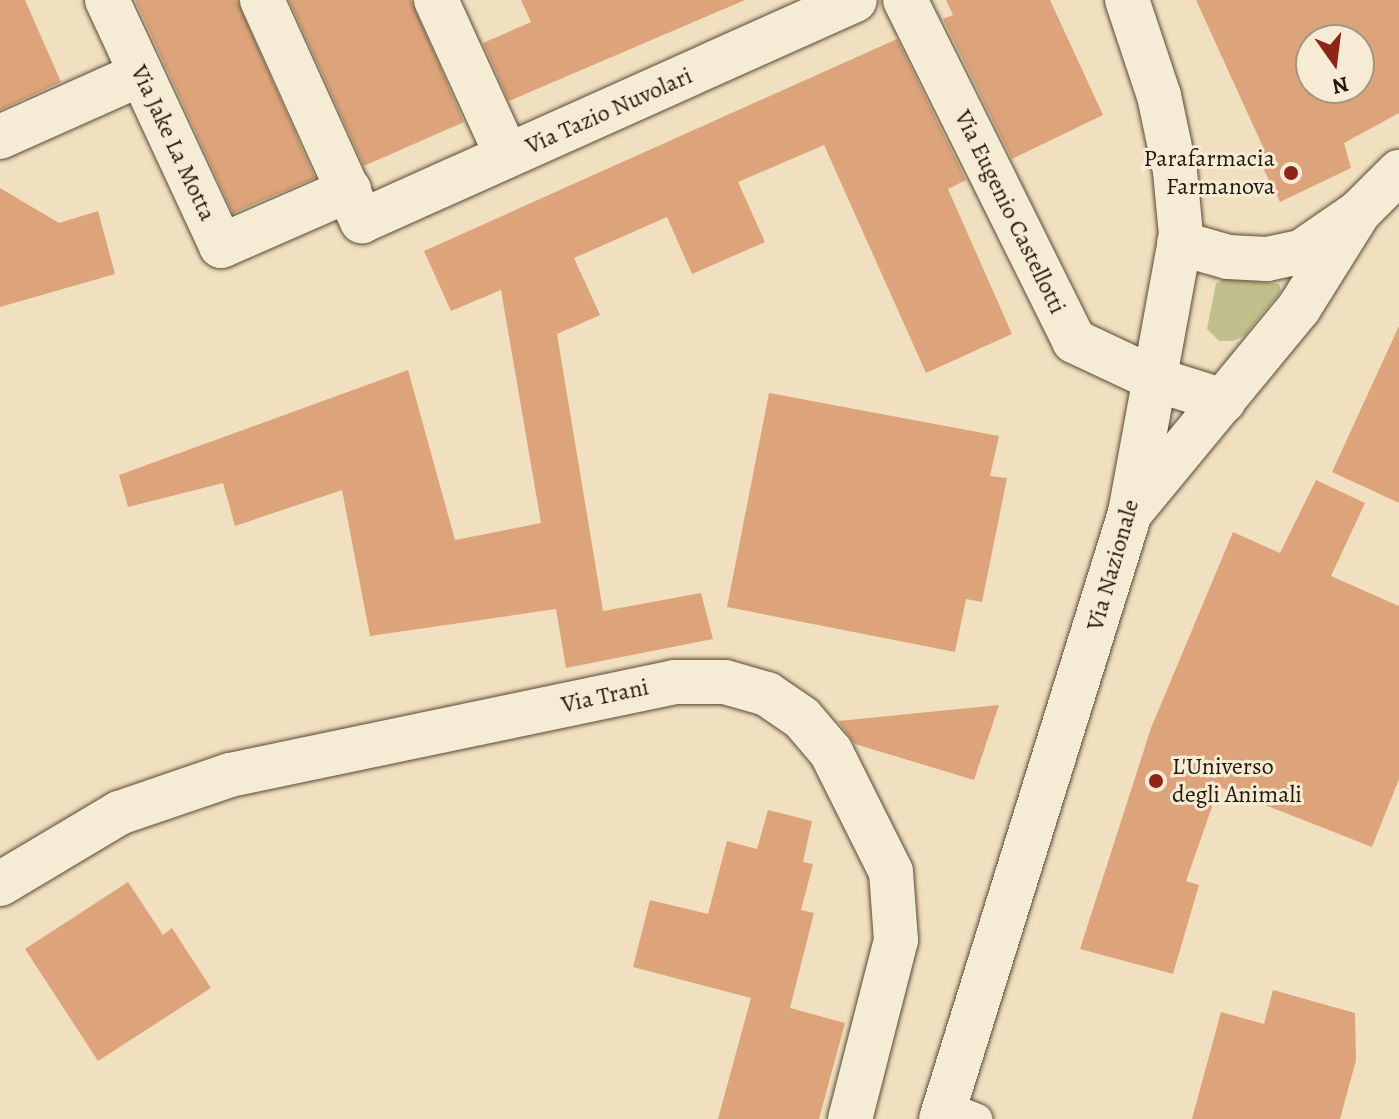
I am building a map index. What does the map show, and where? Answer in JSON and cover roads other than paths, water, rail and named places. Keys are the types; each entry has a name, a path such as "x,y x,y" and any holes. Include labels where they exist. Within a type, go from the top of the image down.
{"street":[{"name":"Via Jake La Motta","path":"107,0 221,246 355,206"},
{"path":"262,0 355,206"},
{"path":"436,0 507,156"},
{"name":"Via Tazio Nuvolari","path":"355,206 507,156 855,0"},
{"name":"Via Eugenio Castellotti","path":"905,0 1074,341 1157,380 1224,401"},
{"name":"Via Nazionale","path":"955,1115 1130,513 1157,380 1179,243 1175,171 1159,96 1127,0"},
{"path":"0,137 141,74"},
{"path":"1179,243 1228,257 1267,259 1301,252 1359,212 1399,172"},
{"path":"1130,513 1299,308 1359,212"},
{"name":"Via Trani","path":"0,884 119,813 230,775 674,682 725,682 767,694 802,718 831,752 891,872 896,940 850,1119"}],"place":[{"name":"Parafarmacia Farmanova","path":"1291,173"},
{"name":"L'Universo degli Animali","path":"1156,781"}]}
